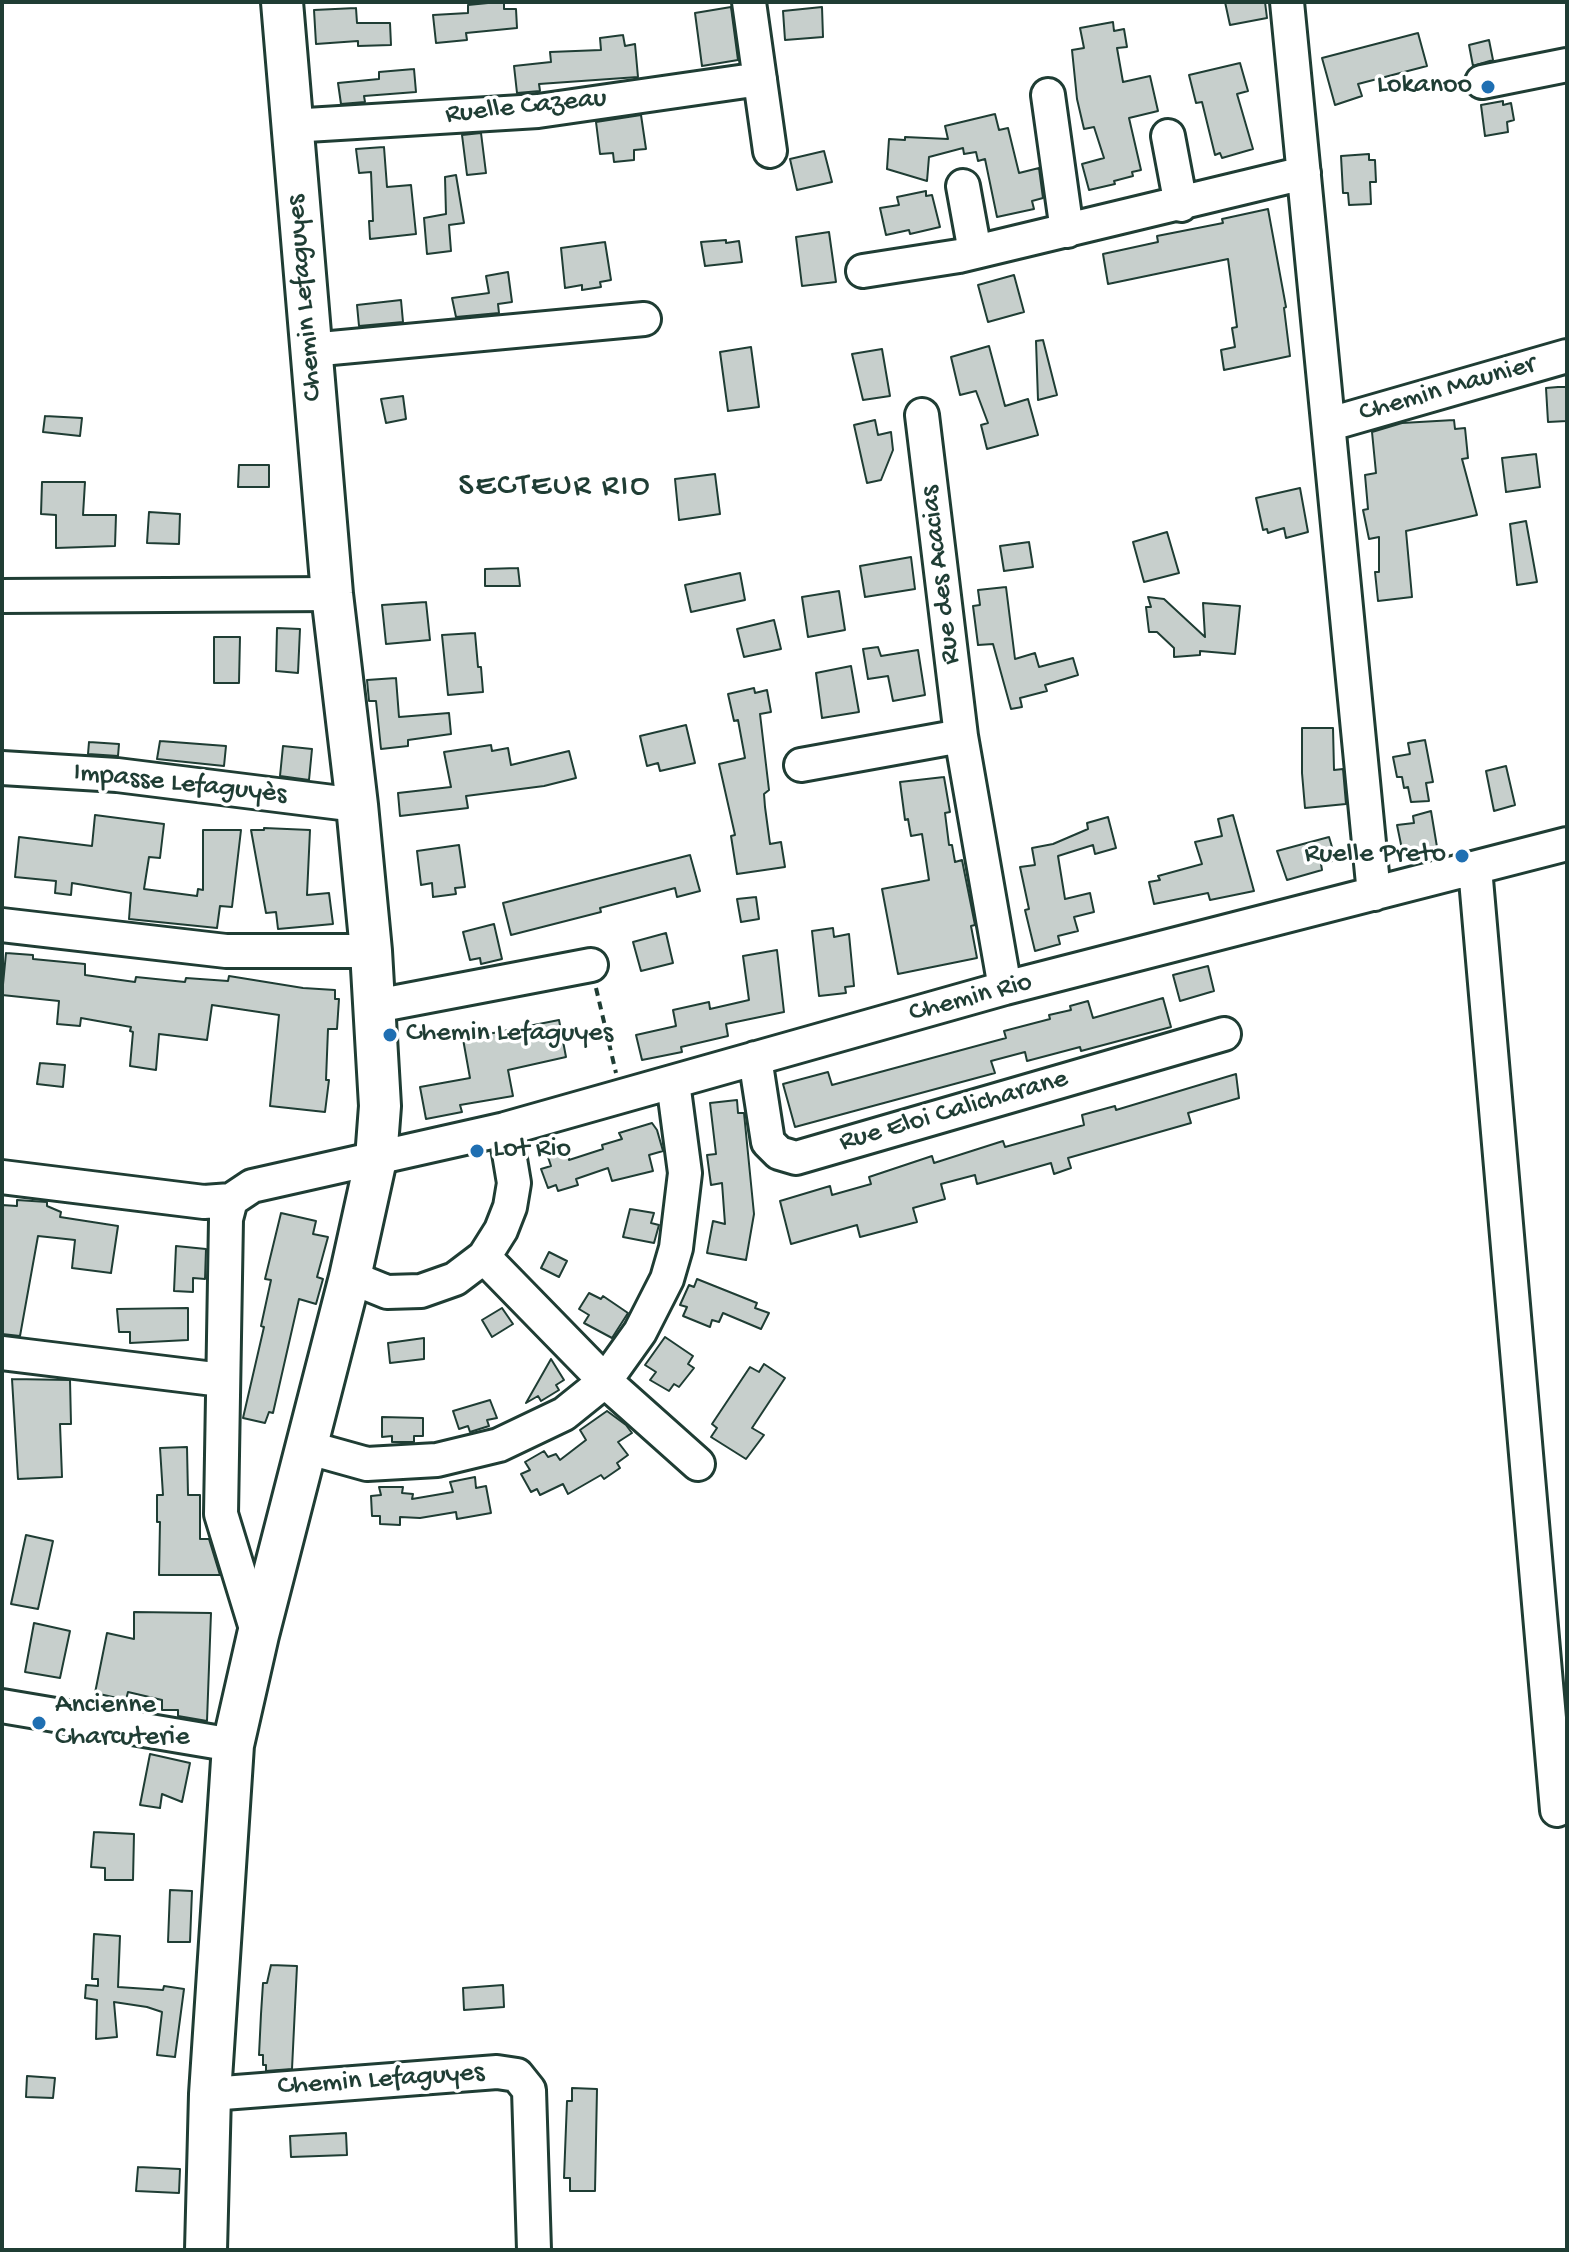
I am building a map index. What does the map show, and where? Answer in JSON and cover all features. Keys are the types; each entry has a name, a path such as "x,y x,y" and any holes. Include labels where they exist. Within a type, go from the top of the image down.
{"main road":[{"name":"Chemin Lefaguyes","path":"206,2250 210,2094 233,1745 258,1635 350,1277 376,1159 380,1106 376,1006 357,805 332,594 290,126 282,2"}],"street":[{"path":"749,2 770,151"},
{"path":"1287,2 1374,894"},
{"path":"1482,82 1567,65"},
{"name":"Ruelle Cazeau","path":"290,126 538,111 760,79"},
{"path":"1048,95 1067,231"},
{"path":"1168,136 1181,205"},
{"path":"863,271 975,252 1304,173"},
{"path":"963,186 975,252"},
{"path":"310,350 644,319"},
{"name":"Chemin Maunier","path":"1330,424 1567,356"},
{"name":"Rue des Acacias","path":"922,415 961,736 1005,988"},
{"path":"2,596 332,594"},
{"path":"801,765 961,736"},
{"name":"Impasse Lefaguyès","path":"2,768 117,775 357,805"},
{"name":"Chemin Rio","path":"376,1159 505,1129 1005,988 1567,844"},
{"path":"1475,868 1557,1810"},
{"path":"2,925 226,951 371,951"},
{"path":"376,1006 591,965"},
{"name":"Rue Eloi Calicharane","path":"755,1058 768,1142 779,1153 796,1158 1224,1034"},
{"path":"306,1447 367,1464 437,1460 499,1445 564,1414 605,1381 640,1332 667,1279 676,1248 685,1173 673,1082"},
{"path":"350,1277 387,1292 421,1291 455,1279 484,1257 505,1219 514,1183 505,1129"},
{"path":"2,1177 204,1202 231,1200 252,1186 376,1159"},
{"name":"Chemin Lefaguyes","path":"231,1200 226,1219 221,1514 258,1635"},
{"path":"484,1257 605,1381 698,1464"},
{"path":"2,1353 222,1380"},
{"path":"2,1706 233,1745"},
{"name":"Chemin Lefaguyes","path":"210,2094 497,2072 517,2075 529,2090 534,2250"}],"path":[{"path":"591,965 621,1095"}],"building":[{"path":"504,2 504,9 516,9 517,28 466,33 467,40 436,43 433,15 468,13 468,5"},
{"path":"1225,2 1265,2 1267,18 1230,25"},
{"path":"731,7 738,60 702,66 695,13"},
{"path":"822,7 823,37 785,40 783,11"},
{"path":"356,8 357,23 390,23 391,45 358,46 358,41 316,44 314,10"},
{"path":"1113,22 1114,31 1124,29 1127,47 1117,48 1123,82 1150,76 1158,111 1129,118 1141,170 1132,172 1133,176 1114,181 1115,184 1089,190 1082,164 1104,158 1094,127 1084,129 1077,99 1072,50 1084,48 1080,28"},
{"path":"1418,33 1427,66 1358,84 1362,96 1335,105 1322,58"},
{"path":"623,35 625,46 635,44 638,77 539,84 540,91 517,93 514,66 551,62 550,52 601,50 600,38"},
{"path":"1489,40 1493,60 1473,66 1469,45"},
{"path":"1240,63 1248,91 1237,94 1253,149 1222,158 1220,153 1215,155 1202,102 1196,103 1189,75"},
{"path":"414,69 416,92 364,96 365,102 341,104 338,83 379,79 379,72"},
{"path":"1503,101 1503,105 1511,103 1514,120 1507,122 1508,132 1485,136 1481,105"},
{"path":"995,114 999,130 1008,128 1019,173 1039,168 1043,198 1032,201 1034,209 997,217 985,159 978,161 976,152 964,154 963,148 929,157 927,181 887,169 889,139 948,139 945,126"},
{"path":"641,115 646,149 634,150 634,160 614,162 613,153 600,154 596,122"},
{"path":"481,133 486,173 467,175 462,135"},
{"path":"384,147 387,187 411,185 416,234 370,239 369,221 373,221 371,172 359,173 356,149"},
{"path":"824,151 832,182 797,190 790,159"},
{"path":"1369,154 1369,160 1375,160 1376,182 1370,182 1371,204 1349,205 1348,193 1343,193 1341,156"},
{"path":"456,175 464,223 449,225 451,251 427,254 424,218 446,214 445,177"},
{"path":"926,191 926,196 932,195 940,227 910,234 909,230 886,235 880,208 899,205 897,197"},
{"path":"1268,209 1286,307 1290,356 1224,370 1221,350 1235,347 1232,328 1237,327 1228,259 1108,284 1103,254 1158,242 1157,236 1223,223 1222,219"},
{"path":"829,232 836,282 802,286 796,237"},
{"path":"726,240 726,243 739,241 742,262 705,266 701,242"},
{"path":"605,242 611,280 600,282 601,287 582,290 582,285 565,288 561,248"},
{"path":"508,272 512,302 498,304 499,313 456,317 452,298 489,293 486,276"},
{"path":"1014,275 1024,312 988,322 978,285"},
{"path":"401,300 403,322 359,326 357,305"},
{"path":"1043,340 1057,395 1038,400 1036,341"},
{"path":"989,346 1005,406 1028,399 1038,435 987,449 981,425 988,423 976,391 960,395 951,357"},
{"path":"751,347 759,407 728,411 720,352"},
{"path":"882,349 890,396 863,400 852,354"},
{"path":"1567,387 1567,421 1548,422 1546,388"},
{"path":"403,396 406,419 386,423 381,399"},
{"path":"45,416 82,418 80,436 43,432"},
{"path":"875,420 878,435 891,432 893,450 881,480 867,483 854,425"},
{"path":"1454,420 1455,429 1465,428 1468,458 1462,459 1477,515 1406,531 1412,597 1378,601 1375,572 1379,572 1379,537 1369,539 1363,510 1368,509 1365,475 1376,473 1372,432 1402,423"},
{"path":"1536,454 1540,487 1506,492 1502,458"},
{"path":"239,465 269,465 269,487 238,487"},
{"path":"715,474 720,514 679,520 675,479"},
{"path":"42,482 85,482 83,515 116,515 115,546 56,548 56,515 41,514"},
{"path":"1300,488 1308,532 1286,538 1284,528 1268,533 1267,529 1263,530 1256,498"},
{"path":"149,512 180,514 179,544 147,543"},
{"path":"1526,521 1537,582 1517,585 1510,524"},
{"path":"1167,532 1179,573 1144,582 1133,542"},
{"path":"1029,542 1033,567 1004,571 1000,546"},
{"path":"911,557 915,589 865,597 860,566"},
{"path":"518,568 520,586 485,586 485,569"},
{"path":"740,573 745,600 691,612 685,585"},
{"path":"1006,587 1015,659 1035,653 1039,667 1073,658 1078,675 1045,685 1047,691 1020,698 1022,707 1011,709 993,644 978,645 973,606 980,605 978,590"},
{"path":"839,591 845,630 808,637 802,597"},
{"path":"1148,597 1164,599 1205,637 1203,603 1240,606 1235,654 1200,651 1200,655 1174,657 1174,648 1157,632 1149,632 1146,607 1151,607"},
{"path":"426,602 430,640 386,644 382,605"},
{"path":"774,620 781,649 744,657 737,629"},
{"path":"277,628 300,629 298,673 276,671"},
{"path":"475,633 483,692 448,695 442,635"},
{"path":"214,637 240,637 239,683 214,683"},
{"path":"878,647 881,656 918,650 925,695 893,701 888,676 868,679 863,649"},
{"path":"851,666 859,712 822,718 816,673"},
{"path":"396,678 399,717 449,713 451,734 408,740 408,746 381,749 376,701 369,701 367,680"},
{"path":"754,688 755,693 767,690 771,712 760,714 769,790 764,794 765,807 770,844 781,842 785,867 737,874 731,836 735,835 719,764 745,758 738,720 734,721 728,694"},
{"path":"686,725 695,763 660,771 658,763 647,766 640,736"},
{"path":"1302,728 1333,728 1334,770 1343,769 1346,804 1305,808"},
{"path":"1425,740 1433,782 1426,783 1429,801 1411,802 1408,787 1404,788 1402,777 1397,777 1393,757 1410,754 1408,743"},
{"path":"160,741 226,746 224,766 157,759"},
{"path":"89,742 119,744 118,756 88,754"},
{"path":"491,745 492,751 508,748 511,765 569,751 576,778 544,786 466,796 468,808 400,816 398,793 451,787 444,752"},
{"path":"283,746 312,749 309,780 280,776"},
{"path":"1506,766 1515,805 1494,811 1486,771"},
{"path":"944,777 950,812 945,813 949,845 952,845 955,862 962,860 975,925 971,926 977,958 898,974 882,889 929,880 922,834 911,836 908,819 905,820 900,782"},
{"path":"1431,811 1438,853 1404,859 1397,825 1414,823 1413,816"},
{"path":"95,815 164,824 160,858 149,857 144,889 197,896 198,889 203,890 203,830 241,830 232,907 220,906 217,928 129,919 131,893 72,883 71,895 55,893 56,881 15,877 19,837 92,846"},
{"path":"1233,815 1254,891 1210,900 1208,893 1154,904 1149,882 1160,880 1158,876 1202,864 1195,842 1222,836 1218,819"},
{"path":"1108,817 1116,848 1095,854 1093,845 1058,856 1065,899 1090,893 1094,912 1074,917 1078,931 1058,936 1060,944 1035,951 1025,910 1029,909 1020,867 1035,865 1032,848 1053,844 1088,829 1087,823"},
{"path":"251,830 310,830 307,895 329,893 333,924 278,929 276,912 266,913"},
{"path":"1329,837 1336,860 1321,864 1322,870 1287,880 1277,851"},
{"path":"459,845 465,887 455,888 456,894 433,897 432,883 421,885 417,851"},
{"path":"690,855 700,891 677,897 675,888 600,908 601,912 511,935 503,903"},
{"path":"756,897 759,919 741,922 737,899"},
{"path":"494,924 502,959 481,964 480,958 470,960 463,932"},
{"path":"833,928 834,937 849,934 854,986 845,987 846,993 819,996 812,931"},
{"path":"666,933 673,963 641,971 633,942"},
{"path":"777,950 784,1012 726,1024 728,1036 681,1047 682,1052 642,1060 636,1035 676,1026 673,1010 709,1002 710,1009 749,1000 743,956"},
{"path":"6,953 85,964 85,975 135,982 136,977 185,982 186,978 228,981 229,976 335,990 335,999 339,999 337,1029 328,1029 326,1080 329,1080 325,1112 270,1106 279,1015 212,1005 207,1040 159,1034 156,1070 130,1066 131,1027 81,1018 80,1026 57,1024 59,1001 2,995"},
{"path":"1208,966 1214,991 1180,1001 1173,975"},
{"path":"1163,998 1171,1027 1081,1051 1080,1047 1027,1061 1025,1052 991,1061 995,1073 795,1127 783,1084 828,1072 832,1085 1006,1038 1004,1031 1050,1019 1049,1015 1071,1010 1070,1006 1088,1001 1093,1018"},
{"path":"559,1020 566,1057 508,1070 513,1096 460,1105 462,1112 426,1119 420,1087 470,1078 463,1039"},
{"path":"40,1063 65,1065 63,1087 37,1084"},
{"path":"1236,1074 1239,1098 1188,1113 1191,1123 1068,1158 1071,1168 1054,1174 1051,1163 977,1184 975,1175 941,1184 945,1199 913,1208 917,1222 860,1237 857,1225 791,1244 780,1201 830,1186 832,1195 871,1184 869,1177 932,1156 934,1163 1003,1141 1005,1147 1084,1125 1082,1115 1115,1106 1116,1110"},
{"path":"737,1100 738,1113 744,1113 754,1214 746,1260 707,1253 713,1221 725,1224 722,1183 711,1185 707,1155 716,1154 710,1103"},
{"path":"652,1123 663,1151 649,1155 653,1171 612,1181 608,1168 576,1179 578,1185 558,1191 556,1185 548,1188 541,1169 551,1166 548,1157 568,1151 569,1160 603,1149 602,1145 622,1139 619,1133"},
{"path":"17,1200 47,1202 47,1206 61,1212 60,1217 118,1226 111,1273 72,1268 75,1240 38,1236 20,1336 2,1334 2,1205 17,1206"},
{"path":"630,1209 654,1213 651,1223 659,1225 654,1243 623,1237"},
{"path":"281,1213 316,1221 313,1234 328,1237 317,1277 323,1279 316,1304 299,1299 273,1413 269,1412 265,1423 243,1418 264,1327 261,1326 271,1280 265,1279"},
{"path":"176,1246 206,1249 205,1279 193,1278 193,1292 174,1291"},
{"path":"549,1252 567,1261 559,1277 541,1268"},
{"path":"697,1279 757,1303 755,1308 769,1313 761,1329 723,1313 719,1322 712,1320 710,1327 683,1316 687,1307 680,1305 689,1285 694,1287"},
{"path":"589,1293 601,1299 603,1296 628,1313 612,1338 584,1323 589,1315 579,1309"},
{"path":"188,1308 188,1340 130,1343 130,1332 119,1332 117,1309"},
{"path":"502,1308 513,1324 492,1337 482,1320"},
{"path":"665,1337 693,1356 688,1364 694,1368 679,1387 674,1384 669,1391 650,1380 656,1372 645,1365"},
{"path":"424,1338 424,1359 390,1363 388,1343"},
{"path":"551,1359 564,1380 556,1385 559,1390 541,1401 538,1396 526,1403"},
{"path":"764,1364 785,1378 752,1428 764,1435 746,1459 711,1437 717,1428 712,1424 750,1367 759,1372"},
{"path":"12,1379 70,1380 71,1424 60,1424 62,1477 18,1479"},
{"path":"490,1400 497,1418 487,1420 489,1426 470,1432 468,1426 459,1429 453,1411"},
{"path":"607,1411 632,1433 618,1442 628,1455 617,1463 620,1468 604,1479 601,1475 568,1494 563,1484 540,1495 537,1489 531,1492 521,1474 530,1470 525,1462 544,1451 548,1457 556,1454 560,1460 586,1440 580,1430"},
{"path":"382,1417 423,1418 423,1436 414,1436 414,1442 392,1442 392,1436 382,1437"},
{"path":"187,1447 188,1495 200,1495 200,1539 209,1539 220,1575 159,1575 157,1495 163,1495 160,1448"},
{"path":"475,1477 476,1488 486,1486 491,1513 457,1519 456,1512 420,1518 400,1517 400,1525 380,1524 380,1516 372,1516 371,1496 381,1495 379,1487 403,1487 402,1493 413,1494 412,1499 453,1492 450,1482"},
{"path":"26,1535 53,1541 38,1609 11,1604"},
{"path":"134,1612 211,1613 207,1721 178,1716 178,1710 162,1710 162,1700 128,1692 126,1700 95,1693 107,1633 134,1639"},
{"path":"34,1623 70,1631 60,1678 25,1672"},
{"path":"150,1754 190,1763 182,1802 162,1794 160,1808 140,1805"},
{"path":"94,1832 134,1834 133,1880 105,1880 105,1868 91,1867"},
{"path":"170,1890 192,1891 190,1942 168,1942"},
{"path":"94,1934 120,1936 118,1987 184,1989 175,2057 157,2055 162,2012 147,2007 114,2002 117,2037 96,2039 97,2000 85,1998 86,1985 98,1986 98,1979 92,1979"},
{"path":"271,1965 297,1966 292,2069 266,2071 263,2055 259,2055 263,1983 267,1983"},
{"path":"503,1985 504,2007 464,2010 463,1988"},
{"path":"27,2076 55,2078 53,2098 26,2097"},
{"path":"572,2088 597,2089 595,2191 570,2191 570,2178 564,2178 567,2101 572,2101"},
{"path":"346,2133 347,2155 291,2157 290,2136"},
{"path":"138,2167 180,2169 179,2193 136,2191"}],"place":[{"name":"Lokanoo","path":"1488,87"},
{"name":"Ruelle Preto","path":"1462,856"},
{"name":"Chemin Lefaguyes","path":"390,1035"},
{"name":"Lot Rio","path":"477,1151"},
{"name":"Ancienne Charcuterie","path":"39,1723"}],"district":[{"name":"SECTEUR RIO","path":"555,488"}]}
